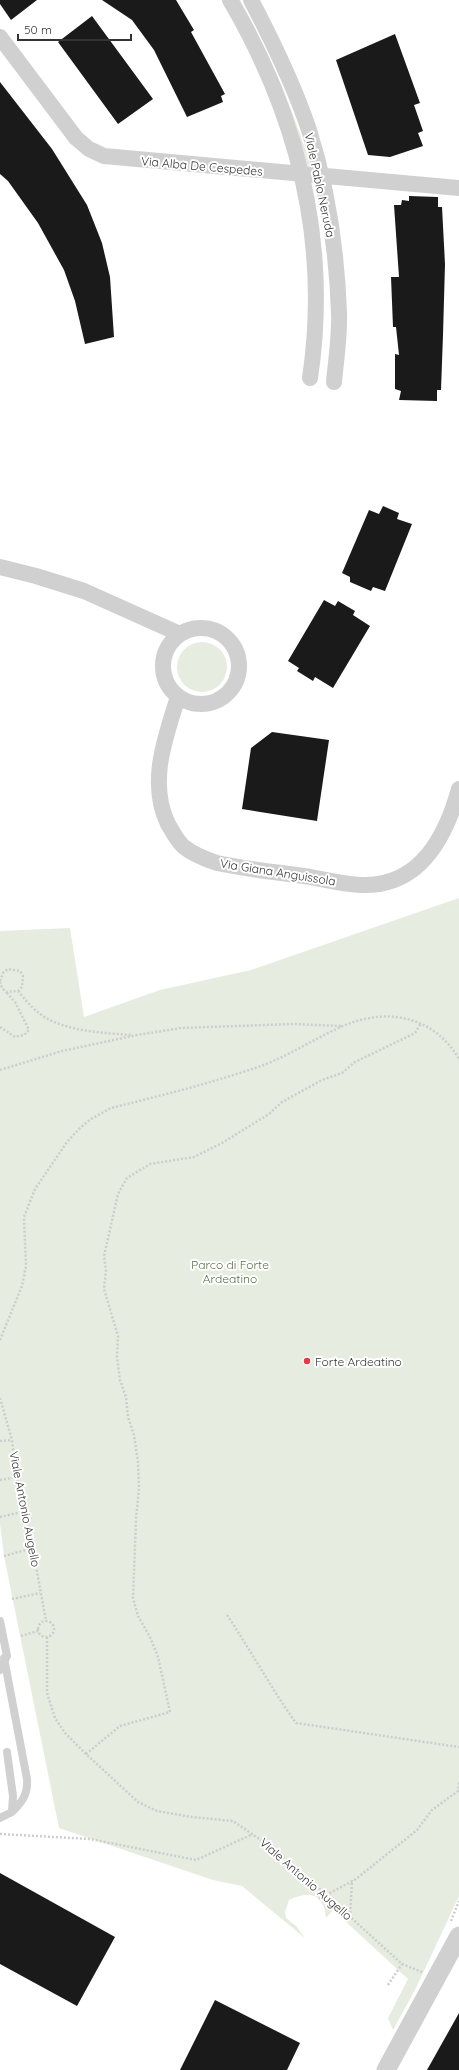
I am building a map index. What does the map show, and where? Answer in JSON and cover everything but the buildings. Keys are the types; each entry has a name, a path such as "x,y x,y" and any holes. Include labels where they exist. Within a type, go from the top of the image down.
{"street":[{"name":"Viale Pablo Neruda","path":"230,0 268,72 288,126 301,175 313,236 317,282 316,332 310,378"},
{"name":"Viale Pablo Neruda","path":"251,0 275,47 294,90 309,130 321,177 330,219 339,312 334,382"},
{"name":"Via Alba De Cespedes","path":"0,37 76,138 90,150 99,154 118,159 459,188"},
{"path":"0,566 84,591 180,634"},
{"path":"198,628 216,630 224,635 236,649 240,668 235,685 222,699 214,703 195,704 178,697 167,683 163,665 168,647 180,634 198,628"},
{"name":"Via Giana Anguissola","path":"178,697 165,739 160,762 159,786 162,807 173,833 183,846 198,856 217,863 363,885 391,880 412,870 434,848 447,824 459,788"},
{"path":"386,2070 459,1936"}],"lane":[{"path":"0,1621 7,1656 0,1670"},
{"path":"0,1638 27,1778 27,1790 24,1799 12,1812 0,1818"},
{"path":"7,1752 13,1796 12,1812"}],"path":[{"path":"0,1026 15,1037 24,1035 29,1030 15,1002 2,988 0,982 3,972 8,969 20,971 24,982 18,991"},
{"path":"6,992 18,991"},
{"path":"18,991 34,1009 50,1020 79,1029 137,1035"},
{"path":"0,1340 22,1286 26,1266 24,1217 35,1188 67,1142 91,1119 111,1108 255,1068 281,1058 344,1026 384,1017 402,1018 421,1023 436,1031 451,1046 459,1059"},
{"path":"86,1754 120,1726 170,1712 158,1656 150,1637 138,1616 133,1598 134,1555 139,1488 138,1462 134,1435 128,1416 126,1397 120,1380 117,1357 118,1336 104,1288 106,1270 104,1256 118,1194 127,1178 150,1164 194,1157 222,1143 269,1114 282,1102 322,1080 342,1073 355,1062 415,1033 421,1023"},
{"path":"0,1070 62,1051 137,1035 181,1028 292,1024 344,1026"},
{"name":"Viale Antonio Augello","path":"0,1398 12,1440 16,1478 26,1511 46,1621 51,1622 54,1627 52,1635 47,1637 47,1693 59,1724 65,1734 138,1802 156,1811 192,1817 233,1821 271,1846 402,1964"},
{"path":"0,1441 12,1440"},
{"path":"0,1480 16,1478"},
{"path":"0,1518 26,1511"},
{"path":"4,1556 33,1548"},
{"path":"12,1599 40,1594"},
{"path":"227,1615 250,1648 277,1696 296,1723 459,1747"},
{"path":"38,1631 40,1624 46,1621"},
{"path":"21,1636 38,1631"},
{"path":"38,1631 40,1635 47,1637"},
{"path":"319,1899 324,1894 352,1880 417,1830 432,1810 458,1791 459,1782"},
{"path":"0,1834 90,1839 196,1860 253,1834"},
{"path":"350,1918 352,1880"},
{"path":"388,1985 402,1964 425,1973"}],"green space":[{"path":"238,0 240,0 251,20 271,61 296,123 311,166 308,166 295,123 280,84"},
{"path":"202,642 211,644 222,653 227,667 225,676 216,687 202,692 193,690 182,681 177,667 179,658 188,647"},
{"name":"Parco di Forte Ardeatino","path":"459,898 459,1896 416,1988 393,2030 388,2018 408,1979 333,1910 326,1918 325,1910 319,1899 309,1895 296,1897 289,1900 285,1912 286,1918 296,1926 305,1938 242,1886 213,1880 59,1828 4,1556 0,1524 0,931 70,928 84,1017 160,990 251,970"}],"place":[{"name":"Forte Ardeatino","path":"307,1361"}]}
